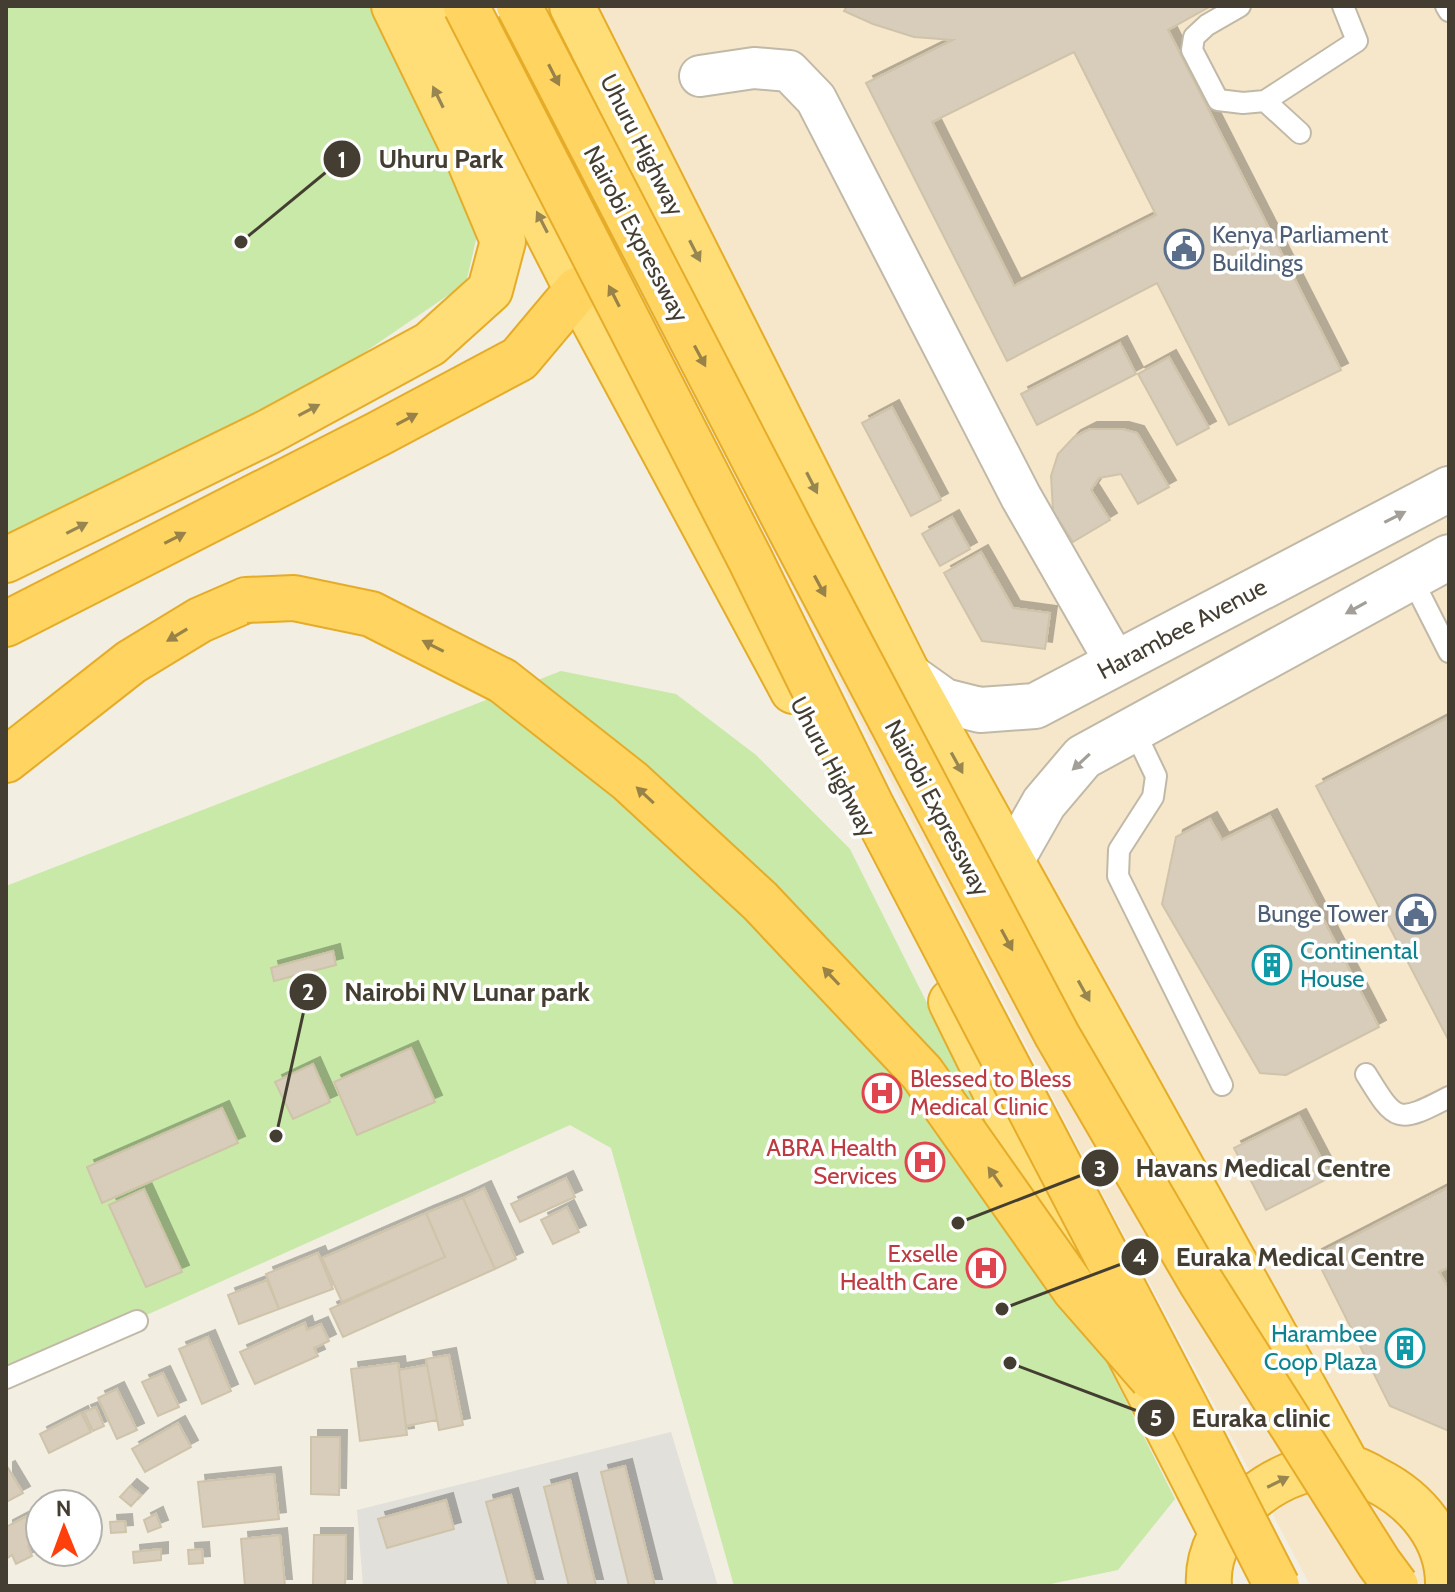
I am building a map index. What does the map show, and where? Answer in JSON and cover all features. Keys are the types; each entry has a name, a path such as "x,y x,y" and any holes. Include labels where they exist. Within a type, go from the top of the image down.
{"highway":[{"path":"6,560 268,432 430,344 490,290 503,241 469,160 394,6"},
{"name":"Uhuru Highway","path":"432,6 577,290 847,791 1025,1152 1222,1534"},
{"name":"Nairobi Expressway","path":"466,6 750,559 871,805 1277,1586"},
{"name":"Nairobi Expressway","path":"519,6 799,547 1057,1035 1201,1282 1396,1586"},
{"name":"Uhuru Highway","path":"572,6 909,676 1348,1467"},
{"path":"6,624 365,442 519,359 577,290"},
{"path":"6,760 131,662 200,620 246,600 294,598 371,614 503,681 630,781 760,901 922,1073 1075,1290 1200,1435"},
{"path":"1209,1586 1222,1534 1242,1505 1271,1484 1306,1470 1348,1467 1397,1490 1421,1512 1439,1541 1448,1586"}],"street":[{"path":"700,76 754,68 789,71 816,99 1021,497 1116,663"},
{"name":"Harambee Avenue","path":"909,676 944,701 980,710 1035,706 1449,489"},
{"path":"1011,861 1044,803 1083,757 1449,557"}],"lane":[{"path":"1240,6 1207,25 1194,37 1192,50 1218,100 1243,103 1265,101 1357,41 1343,6"},
{"path":"1446,6 1449,11"},
{"path":"1265,101 1300,133"},
{"path":"1411,577 1449,652"},
{"path":"1134,730 1156,776 1153,797 1119,850 1118,876 1222,1085"},
{"path":"1366,1074 1386,1107 1394,1114 1409,1116 1449,1097"},
{"path":"6,1378 137,1321"}],"shaded area":[{"path":"495,6 1449,6 1449,1576 1414,1586 1315,1586 1309,1583 1095,1180"},
{"path":"671,1432 718,1586 363,1586 357,1510"}],"green space":[{"path":"6,6 391,6 485,201 466,283 318,384 6,547"},
{"path":"561,671 676,694 756,755 850,849 1175,1499 1118,1570 1041,1586 734,1586 611,1148 570,1125 6,1378 6,886"}],"building":[{"name":"Kenya Parliament Buildings","path":"847,6 1211,6 1168,30 1341,370 1229,425 1157,283 1007,361 866,83 953,40 914,37 844,11","holes":["1074,52 1156,215 1014,286 932,122"]},
{"path":"1120,343 1136,374 1037,425 1021,394"},
{"path":"1169,357 1209,428 1177,445 1138,374"},
{"path":"892,407 941,500 911,516 862,423"},
{"path":"1090,429 1122,429 1137,433 1169,487 1138,504 1121,474 1099,478 1091,490 1110,520 1073,542 1053,511 1051,476 1058,454 1074,437"},
{"path":"952,517 970,549 940,566 922,534"},
{"path":"981,552 1013,608 1050,613 1045,649 982,641 944,573"},
{"name":"Bunge Tower","path":"1449,717 1449,1041 1316,786"},
{"name":"Continental House","path":"1270,816 1379,1027 1286,1075 1260,1073 1162,904 1176,837 1210,819 1222,840"},
{"path":"333,951 336,965 274,981 271,968"},
{"path":"411,1048 435,1102 357,1135 334,1082"},
{"path":"313,1064 330,1102 293,1119 275,1082"},
{"path":"222,1108 238,1143 102,1203 87,1167"},
{"path":"1299,1116 1331,1177 1266,1210 1234,1148"},
{"path":"566,1178 575,1197 520,1222 511,1204"},
{"name":"Harambee Coop Plaza","path":"1449,1187 1449,1267 1439,1272 1449,1289 1449,1431 1390,1406 1315,1256"},
{"path":"484,1188 516,1259 495,1269 463,1198"},
{"path":"144,1189 182,1272 146,1287 109,1205"},
{"path":"463,1198 495,1269 343,1337 330,1309 445,1257 426,1213"},
{"path":"567,1207 579,1232 553,1244 541,1220"},
{"path":"426,1213 445,1257 342,1302 322,1258"},
{"path":"318,1253 333,1289 279,1309 266,1274"},
{"path":"267,1280 279,1309 239,1324 228,1295"},
{"path":"305,1323 307,1330 321,1324 329,1341 314,1348 318,1356 255,1384 240,1352"},
{"path":"208,1337 231,1391 202,1404 179,1349"},
{"path":"449,1355 463,1425 439,1430 426,1359"},
{"path":"398,1363 407,1435 360,1441 351,1369"},
{"path":"427,1365 437,1420 406,1426 399,1370"},
{"path":"163,1373 179,1407 158,1416 142,1382"},
{"path":"117,1389 137,1430 117,1439 98,1398"},
{"path":"96,1407 104,1426 93,1431 84,1412"},
{"path":"81,1413 91,1432 49,1453 40,1434"},
{"path":"178,1423 191,1447 145,1472 132,1449"},
{"path":"311,1437 340,1437 339,1495 311,1494"},
{"path":"625,1466 655,1586 629,1586 601,1472"},
{"path":"6,1469 23,1493 6,1502"},
{"path":"274,1474 279,1519 203,1527 198,1482"},
{"path":"570,1480 596,1586 569,1586 544,1487"},
{"path":"130,1486 141,1495 131,1506 120,1497"},
{"path":"511,1495 536,1586 509,1586 486,1502"},
{"path":"446,1500 454,1529 387,1548 378,1519"},
{"path":"156,1514 161,1527 148,1532 144,1520"},
{"path":"24,1518 24,1560 16,1564 12,1555 6,1559 6,1527"},
{"path":"125,1521 126,1532 111,1533 110,1522"},
{"path":"280,1535 285,1586 245,1586 241,1539"},
{"path":"314,1535 346,1535 345,1586 313,1586"},
{"path":"161,1549 161,1560 134,1563 133,1552"},
{"path":"202,1549 203,1563 189,1564 188,1550"}],"place":[{"name":"Uhuru Park","path":"241,242"},
{"name":"Kenya Parliament Buildings","path":"1184,249"},
{"name":"Bunge Tower","path":"1416,914"},
{"name":"Continental House","path":"1272,965"},
{"name":"Blessed to Bless Medical Clinic","path":"882,1093"},
{"name":"Nairobi NV Lunar park","path":"276,1136"},
{"name":"ABRA Health Services","path":"925,1162"},
{"name":"Havans Medical Centre","path":"958,1223"},
{"name":"Exselle Health Care","path":"986,1268"},
{"name":"Euraka Medical Centre","path":"1002,1309"},
{"name":"Harambee Coop Plaza","path":"1405,1348"},
{"name":"Euraka clinic","path":"1010,1363"}]}
